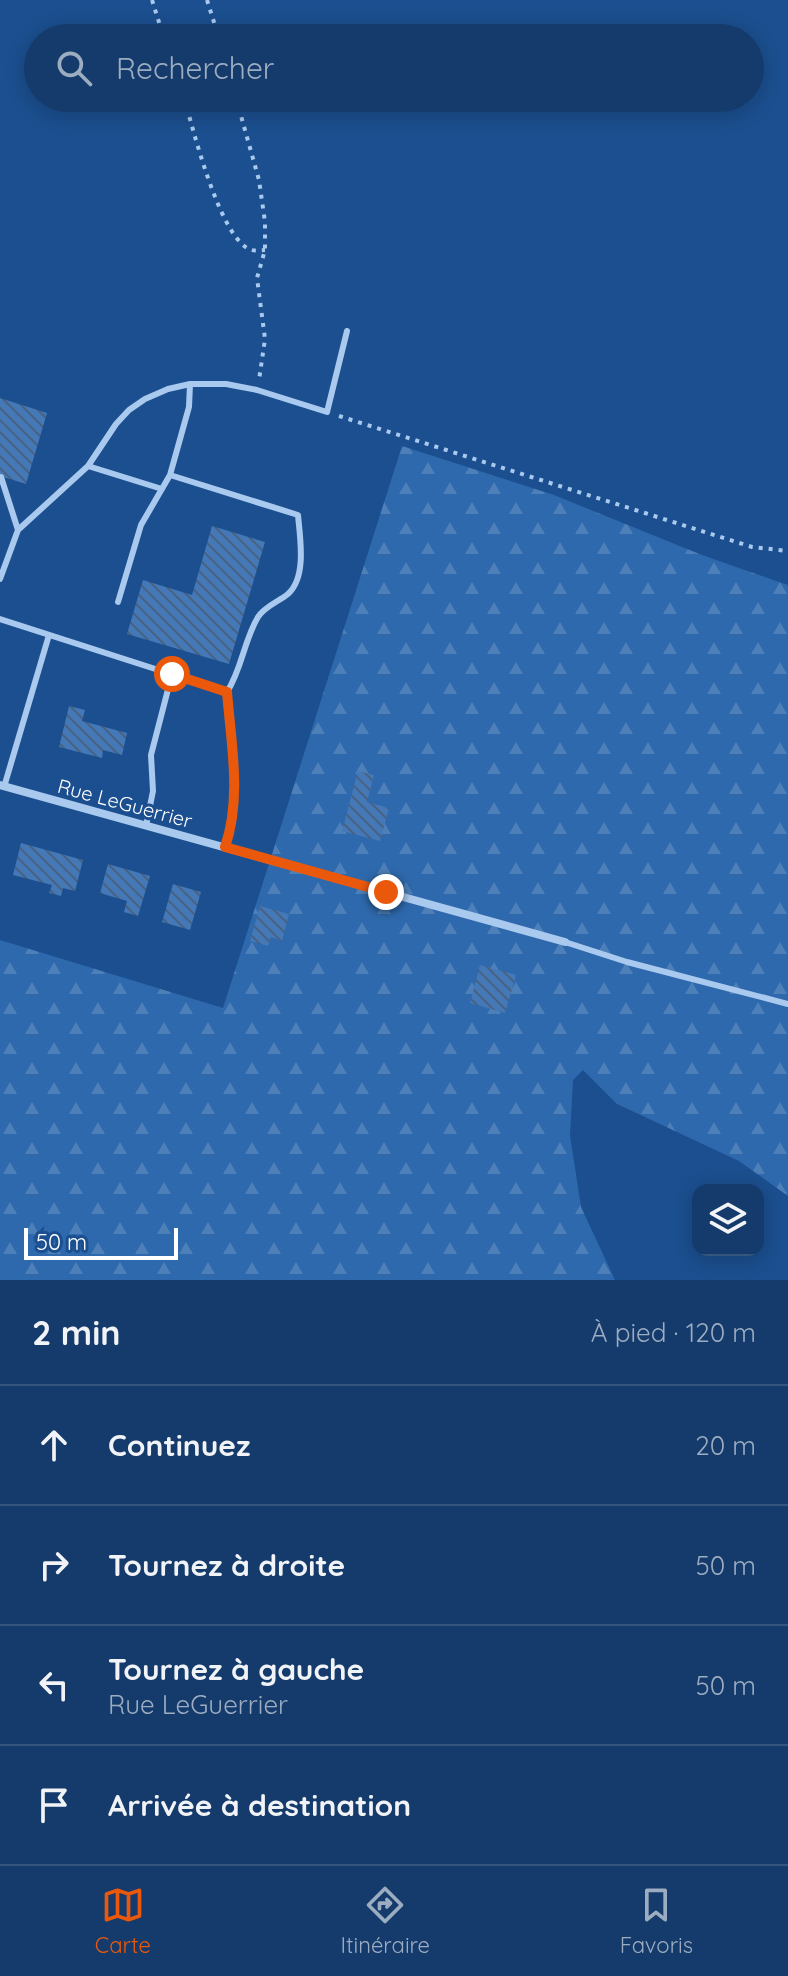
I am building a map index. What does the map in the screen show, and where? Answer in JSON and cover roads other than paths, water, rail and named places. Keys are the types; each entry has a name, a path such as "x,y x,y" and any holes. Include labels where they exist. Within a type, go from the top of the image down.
{"street":[{"name":"Rue LeGuerrier","path":"2,786 565,942"}],"lane":[{"path":"0,579 18,530 88,466 129,410 168,389 190,384 226,384 257,390 327,412 347,331"},
{"path":"118,602 141,525 170,475 189,407 190,384"},
{"path":"88,466 162,489"},
{"path":"170,475 298,515 300,540 296,581 286,595 264,610 257,619 237,676 227,692 234,786 233,820 225,847"},
{"path":"1,477 18,530"},
{"path":"0,619 227,692"},
{"path":"2,786 49,635"},
{"path":"146,826 153,791 151,755 172,674"},
{"path":"565,942 627,962 788,1004"}]}
